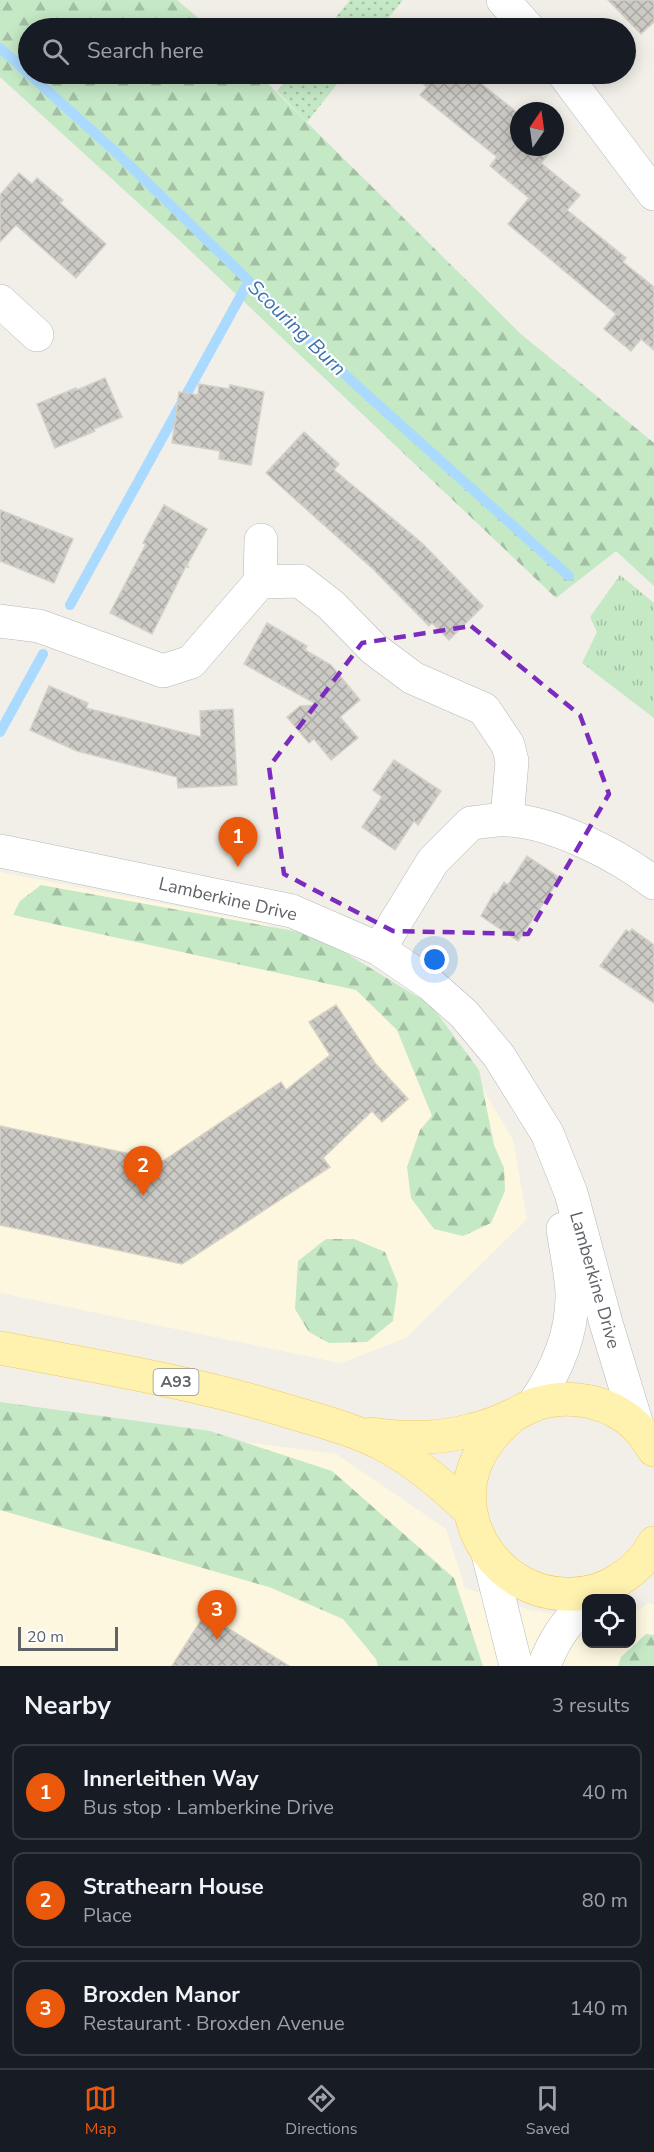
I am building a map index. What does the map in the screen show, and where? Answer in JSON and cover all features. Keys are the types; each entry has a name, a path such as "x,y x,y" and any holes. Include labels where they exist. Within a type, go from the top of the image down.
{"main road":[{"name":"A93","path":"0,1348 213,1390 349,1430 390,1437 431,1437 472,1430 555,1399 578,1399 600,1404 621,1414 646,1439"},
{"name":"A93","path":"522,1411 495,1431 482,1449 473,1469 470,1511 477,1533 488,1554 505,1573 528,1586 553,1594 582,1595"},
{"name":"A93","path":"349,1430 383,1445 415,1464 444,1486 470,1511"},
{"name":"A93","path":"599,1594 634,1570 654,1543"},
{"name":"A93","path":"599,1594 654,1584"}],"street":[{"path":"503,0 519,18"},
{"path":"572,84 654,194"},
{"path":"0,301 37,335"},
{"path":"0,621 39,626 163,671 192,662 260,582 261,540"},
{"path":"260,582 300,581 331,605 374,649 413,678 484,710 508,745 512,760 507,819"},
{"path":"379,949 434,861 471,823 507,819 545,825 593,846 654,883"},
{"name":"Lamberkine Drive","path":"0,851 292,911 379,949 429,983 464,1014 500,1056 547,1133 571,1193 606,1323 646,1439"},
{"name":"Lamberkine Drive","path":"522,1411 549,1382 570,1328 572,1294 547,1133"},
{"path":"488,1554 516,1666"},
{"path":"544,1666 553,1642 573,1616 582,1608"}],"highlighted area":[{"path":"471,626 580,715 609,794 528,934 393,931 284,874 269,767 362,643"}],"shaded area":[{"path":"0,872 266,924 349,962 465,1059 513,1140 527,1219 406,1338 341,1363 0,1293"},
{"path":"0,1410 336,1454 446,1529 465,1588 530,1610 582,1618 582,1648 636,1648 636,1612 649,1603 654,1605 654,1666 0,1666"}],"green space":[{"path":"0,0 177,0 198,18 18,18 18,84 268,84 522,335 654,443 654,586 616,551 556,598 179,240 0,77"},
{"path":"350,0 403,0 388,18 335,18"},
{"path":"283,84 337,84 307,122 277,91"},
{"path":"620,575 654,603 654,718 582,663 597,632 590,617"},
{"path":"41,885 316,935 431,1005 479,1070 494,1145 504,1168 505,1191 491,1223 463,1236 434,1229 411,1198 407,1167 420,1130 432,1116 397,1030 356,990 13,915 20,901"},
{"path":"326,1239 354,1239 385,1252 398,1284 393,1321 367,1342 329,1343 309,1332 295,1309 298,1261"},
{"path":"0,1402 210,1431 332,1471 454,1578 483,1666 378,1666 376,1659 343,1619 269,1587 0,1510"},
{"path":"646,1634 654,1635 654,1666 618,1666 621,1657 631,1648 636,1648 636,1643"}],"building":[{"path":"608,0 654,0 654,22 641,34 636,29 636,18 625,18"},
{"path":"423,84 482,84 510,107 510,156 547,156 541,163 580,195 567,210 626,258 623,262 654,287 654,350 641,339 631,351 604,329 616,314 508,224 529,198 490,166 497,157 420,95 427,87"},
{"path":"19,173 32,184 37,178 63,200 60,203 106,244 76,278 16,225 0,242 0,195"},
{"path":"105,378 122,417 55,448 37,404"},
{"path":"199,384 229,389 230,385 264,392 251,465 219,459 220,451 172,443 179,392 198,395"},
{"path":"304,432 339,464 334,470 422,543 483,606 449,640 432,623 429,626 373,569 266,473"},
{"path":"164,505 207,529 187,565 189,568 186,566 152,634 110,613"},
{"path":"0,510 73,539 54,583 0,561"},
{"path":"267,623 307,646 305,650 331,665 360,700 340,717 358,738 331,760 314,739 309,743 287,717 300,706 318,705 244,664"},
{"path":"49,686 88,703 86,708 201,737 200,711 233,709 237,785 178,788 177,777 77,751 30,730"},
{"path":"394,760 441,791 418,825 414,821 395,850 362,827 382,797 373,790"},
{"path":"527,856 560,878 518,941 481,916 494,893 496,895 504,882 508,885"},
{"path":"632,929 654,945 654,1003 600,966 626,930 630,932"},
{"path":"336,1005 375,1063 408,1099 382,1122 372,1111 323,1158 330,1167 182,1264 0,1225 0,1126 163,1161 281,1082 286,1090 330,1055 309,1022"},
{"path":"205,1614 289,1666 172,1666"}],"waterway":[{"name":"Scouring Burn","path":"0,48 18,64"},
{"name":"Scouring Burn","path":"40,84 119,155 354,383 569,576"},
{"path":"70,605 249,281"},
{"path":"0,732 43,654"}],"place":[{"name":"Innerleithen Way","path":"238,867"},
{"name":"Strathearn House","path":"143,1196"},
{"name":"Broxden Manor","path":"217,1640"}]}
